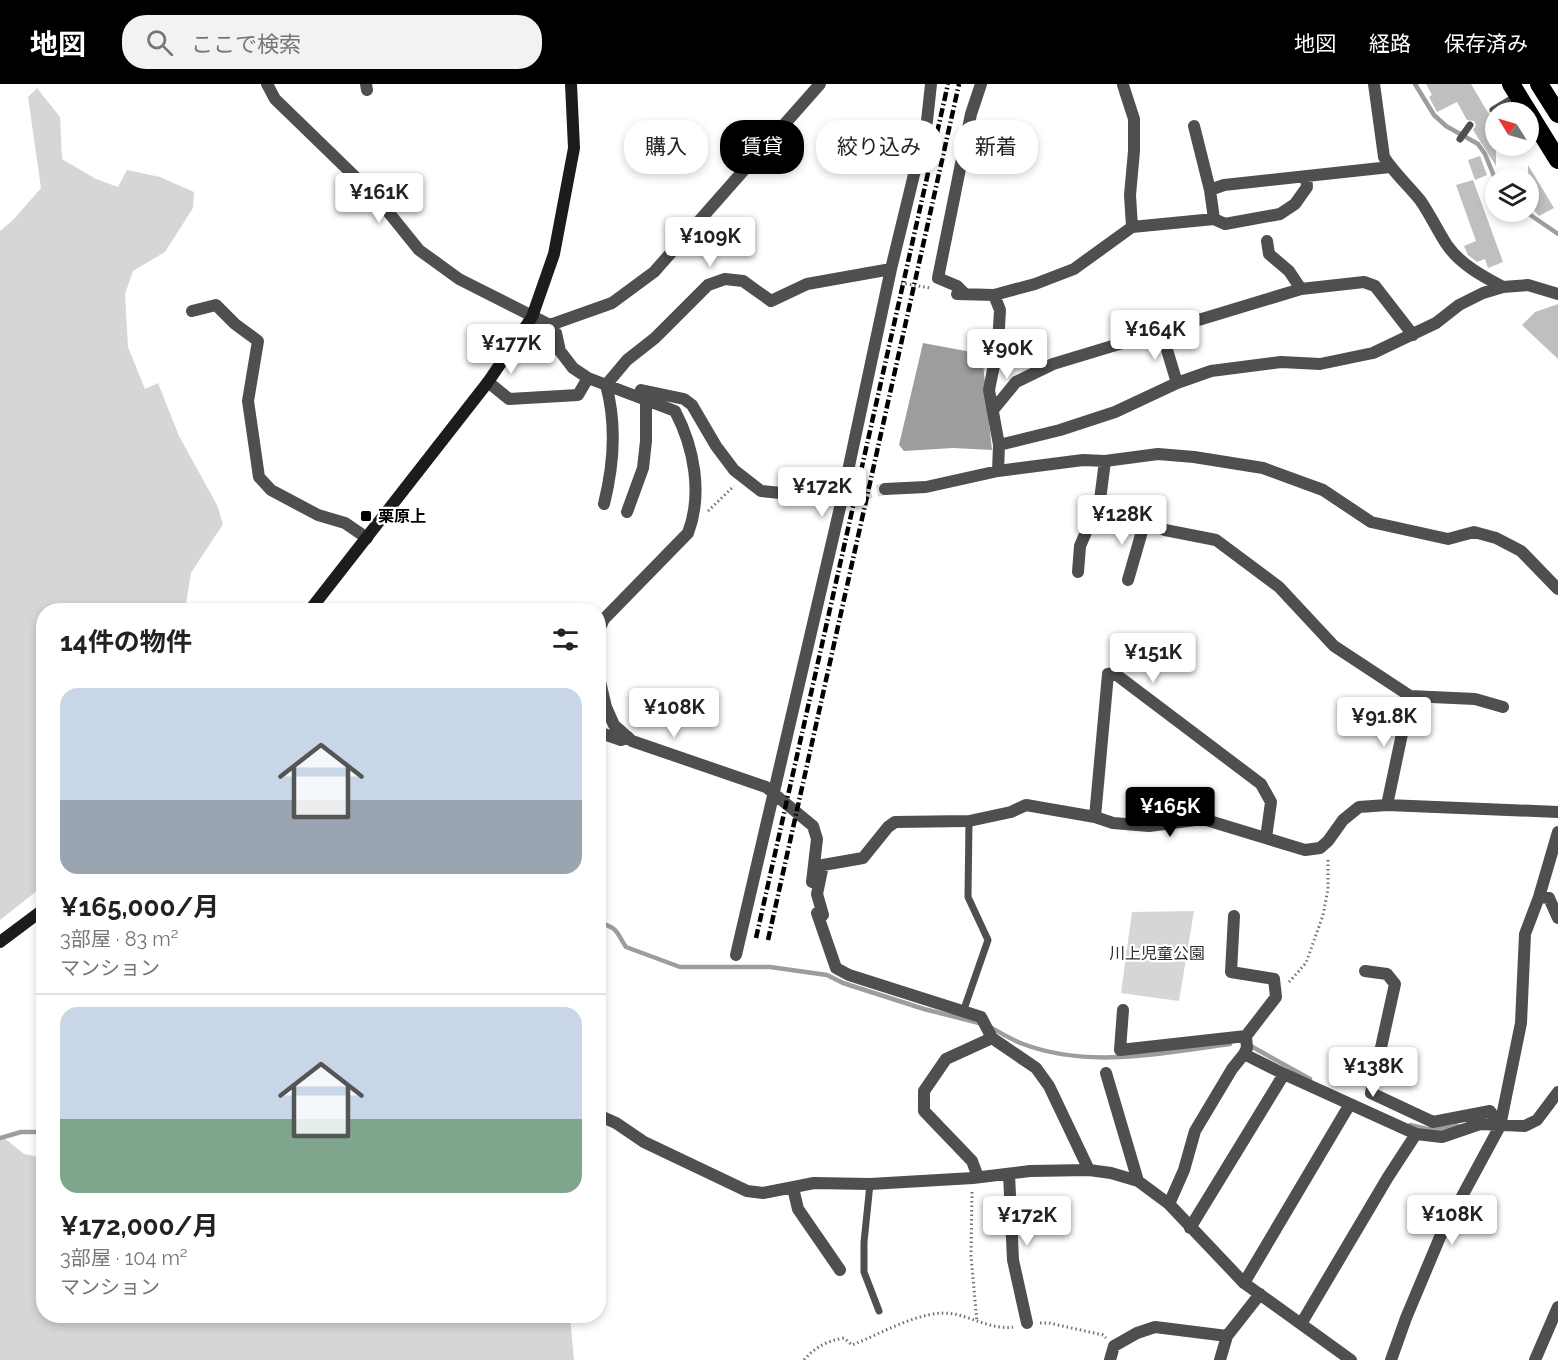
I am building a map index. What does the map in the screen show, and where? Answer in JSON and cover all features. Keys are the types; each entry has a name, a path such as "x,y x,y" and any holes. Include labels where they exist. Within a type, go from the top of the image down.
{"highway":[{"path":"1539,84 1558,114"},
{"path":"1514,89 1558,160"}],"street":[{"path":"267,84 275,99 377,198 419,250 459,279 550,326 556,333 560,351 573,368 588,378 675,411 684,426 694,466 695,500 692,522 688,533 606,617"},
{"path":"316,603 488,382 532,317 554,254 574,148 571,84"},
{"path":"550,326 612,303 654,272 820,84"},
{"path":"736,955 842,499 891,269 927,121 931,84"},
{"path":"981,84 971,114 938,278 957,286 961,294 994,295 1035,284 1074,269 1132,227 1214,219 1225,224 1280,214 1295,204 1306,187 1306,176"},
{"path":"1374,84 1384,156 1390,167 1419,200 1456,256 1485,278 1503,286"},
{"path":"1123,85 1134,119 1130,195 1132,227"},
{"path":"1194,126 1210,190 1214,219"},
{"path":"1210,190 1224,185 1390,167"},
{"path":"1267,241 1269,254 1289,271 1301,289"},
{"path":"606,385 627,360 655,338 708,285 725,279 742,281 771,301 807,284 891,269"},
{"path":"993,410 1016,382 1053,364 1301,289 1364,282 1375,286 1413,335"},
{"path":"999,445 1060,430 1115,412 1177,383 1211,371 1281,362 1320,364 1373,353 1436,323 1459,305 1483,292 1503,286 1528,285 1558,294"},
{"path":"994,295 1000,310 998,345 989,390 999,445 998,471"},
{"path":"192,311 216,305 258,341 248,401 259,477 271,490 318,515 345,523 367,538"},
{"path":"1161,330 1177,383"},
{"path":"488,382 509,399 578,395 588,378"},
{"path":"604,504 613,456 612,407 606,385"},
{"path":"627,512 643,468 646,441 641,390 684,399 692,405 716,446 741,477 761,491 842,499"},
{"path":"885,489 926,487 998,471 1083,460 1105,461 1158,454 1194,457 1263,468 1323,490 1371,522 1448,540 1474,532 1496,538 1521,551 1558,589"},
{"path":"1078,572 1080,546 1100,500 1105,461"},
{"path":"1100,500 1165,530 1216,540 1279,587 1334,646 1410,696 1475,699 1503,707"},
{"path":"1128,580 1145,522"},
{"path":"1095,817 1108,674 1114,673 1261,784 1271,802 1266,838"},
{"path":"1387,805 1410,696"},
{"path":"606,707 615,725 632,741 766,787 813,826 817,839 810,895 836,968 849,975 981,1017 987,1029 1036,1068 1049,1086 1089,1170"},
{"path":"606,735 621,740 628,737"},
{"path":"819,919 823,915 817,894 823,865 863,858 888,827 895,822 969,821 1011,812 1026,805 1095,817 1113,823 1149,825 1203,819 1305,850 1320,848 1343,820 1359,807 1387,805 1558,812"},
{"path":"1391,1360 1440,1237 1500,1126 1521,1023 1525,934 1539,897 1558,832"},
{"path":"1539,897 1549,898 1558,918"},
{"path":"0,942 36,915"},
{"path":"1169,1204 1184,1170 1195,1131 1276,997 1274,979 1231,972 1234,916"},
{"path":"1365,971 1387,974 1395,984 1371,1094 1433,1122 1490,1111 1504,1103"},
{"path":"1124,1010 1120,1050 1246,1044 1284,1074 1416,1134 1442,1137 1480,1124 1525,1126 1537,1120 1558,1091 1558,1085"},
{"path":"975,1178 972,1161 924,1111 924,1091 946,1059 987,1029"},
{"path":"1106,1073 1138,1181"},
{"path":"1190,1228 1284,1074"},
{"path":"1244,1283 1350,1104"},
{"path":"1490,1111 1500,1126"},
{"path":"606,1119 644,1142 747,1191 763,1193 814,1183 870,1184 1089,1170 1111,1173 1138,1181 1169,1204 1244,1283 1351,1360"},
{"path":"1301,1324 1416,1134"},
{"path":"1009,1174 1013,1260 1026,1323"},
{"path":"793,1188 798,1209 840,1270"},
{"path":"1220,1360 1227,1336 1260,1294"},
{"path":"1535,1360 1558,1307"},
{"path":"1110,1360 1114,1346 1137,1333 1155,1328 1227,1336"}],"lane":[{"path":"1501,102 1514,89"},
{"path":"1460,139 1468,127"},
{"path":"963,1012 988,940 968,897 969,821"},
{"path":"870,1184 864,1242 864,1272 879,1311"}],"path":[{"path":"692,522 728,493 741,477"},
{"path":"1276,997 1306,963 1323,915 1328,889 1328,841"},
{"path":"975,1178 971,1256 977,1322"},
{"path":"804,1360 811,1351 829,1341 844,1338 852,1345 914,1318 934,1312 955,1314 977,1322 1011,1328 1026,1323 1049,1323 1103,1335 1114,1346"}],"green space":[{"path":"37,88 60,117 62,159 96,179 118,187 127,170 160,177 194,192 193,208 165,252 133,271 125,294 128,347 145,389 158,383 179,436 217,505 223,524 191,573 186,603 36,603 36,892 0,920 0,231 14,219 41,188 28,97"},
{"name":"川上児童公園","path":"1194,911 1179,1001 1121,993 1132,912"},
{"path":"3,1137 24,1154 36,1157 36,1323 571,1323 574,1360 0,1360 0,1139"}],"shaded area":[{"path":"923,343 982,354 992,450 953,448 904,451 899,445"}],"building":[{"path":"1426,84 1471,84 1485,108 1485,149 1473,130 1476,125 1474,121 1467,120 1457,102 1437,112 1429,97 1432,95"},
{"path":"1480,156 1485,176 1475,180 1468,160"},
{"path":"1490,156 1496,156 1496,166"},
{"path":"1473,180 1485,213 1485,222 1488,222 1503,262 1488,268 1485,259 1477,262 1468,255 1464,246 1476,241 1456,185"},
{"path":"1539,183 1554,208 1539,216"},
{"path":"1558,304 1558,359 1522,325 1535,312"}],"waterway":[{"path":"1415,84 1434,115 1446,126 1478,144 1491,168"},
{"path":"1539,221 1558,234"},
{"path":"606,925 614,929 626,947 680,967 770,967 827,975 843,983 924,1009 983,1024"},
{"path":"990,1027 1023,1044 1048,1052 1074,1056 1126,1057 1230,1044"},
{"path":"1249,1045 1310,1079"},
{"path":"1410,1125 1432,1130 1458,1126"},
{"path":"0,1138 21,1132 36,1132"}],"tunnel":[{"path":"842,499 885,489"}],"railway":[{"path":"756,938 948,84"},
{"path":"768,940 959,84"}],"place":[{"name":"栗原上","path":"366,516"}]}
